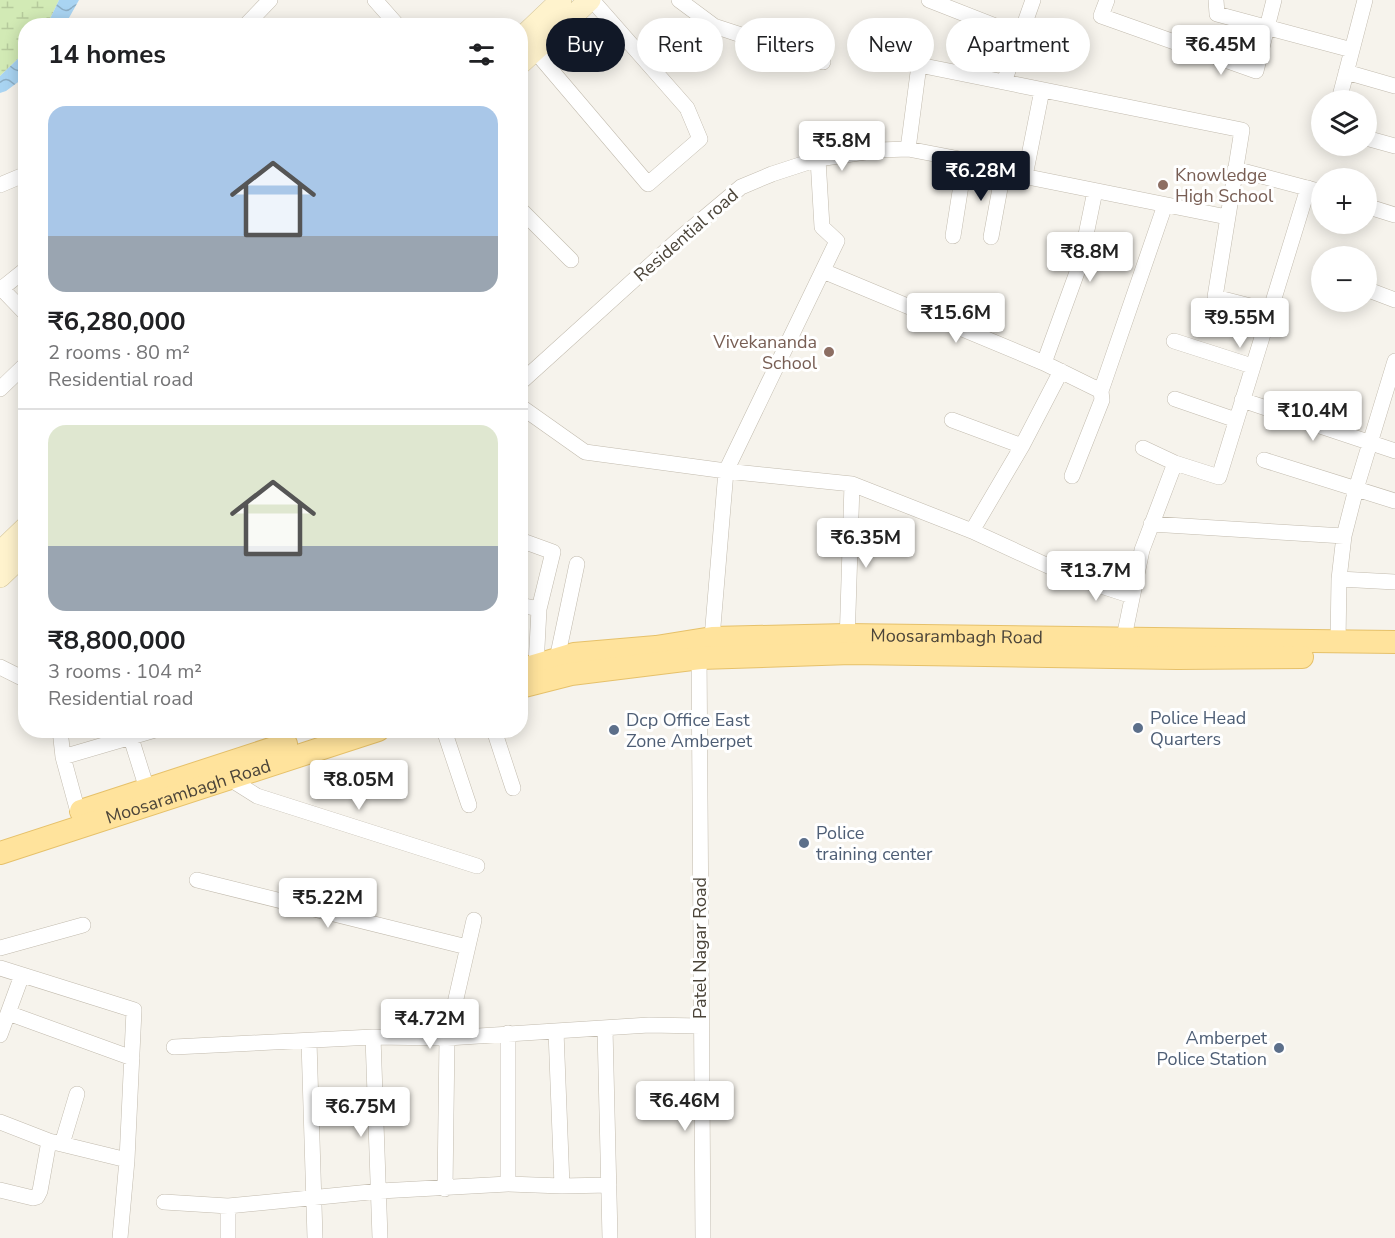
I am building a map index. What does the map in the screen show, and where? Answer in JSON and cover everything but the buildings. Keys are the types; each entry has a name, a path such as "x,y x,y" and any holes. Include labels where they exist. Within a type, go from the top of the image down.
{"main road":[{"name":"Moosarambagh Road","path":"1122,648 1395,642"},
{"name":"Moosarambagh Road","path":"538,665 574,654 704,645 847,644 1122,648 1395,656"},
{"name":"Moosarambagh Road","path":"528,685 704,645"},
{"name":"Moosarambagh Road","path":"0,838 309,738"},
{"name":"Moosarambagh Road","path":"0,853 354,738"}],"street":[{"path":"253,18 270,0"},
{"path":"375,0 391,18"},
{"path":"528,47 561,0"},
{"path":"528,49 591,0 687,108 700,139 648,184 528,54"},
{"path":"680,0 714,26 735,33"},
{"path":"929,0 975,18"},
{"path":"1027,18 1033,0"},
{"path":"1107,0 1101,16 1256,71 1274,0"},
{"path":"1216,0 1217,14 1352,50"},
{"path":"1342,90 1365,0"},
{"path":"908,150 919,65 1242,130 1215,297 1270,310"},
{"path":"1004,82 1008,72"},
{"path":"1346,72 1395,86"},
{"path":"1025,176 1042,90"},
{"path":"1377,141 1395,146"},
{"name":"Residential road","path":"528,376 679,239 741,187 818,159 879,150 908,150 965,160 1003,172 1227,217"},
{"path":"726,471 837,241 822,227 818,159"},
{"path":"953,236 965,160"},
{"path":"1235,169 1311,189"},
{"path":"991,237 1003,172"},
{"path":"0,185 18,177"},
{"path":"1044,363 1080,264 1095,191"},
{"path":"1143,448 1175,464 1219,477 1270,310 1311,201"},
{"path":"1072,476 1102,400 1101,391 1166,205"},
{"path":"1377,209 1395,215"},
{"path":"528,217 571,260"},
{"path":"824,271 1044,363 1101,391"},
{"path":"18,275 0,289 18,306"},
{"path":"1377,293 1395,300"},
{"path":"1174,340 1252,366"},
{"path":"1338,642 1339,579 1344,536 1356,489 1392,381 1395,361"},
{"path":"972,531 1022,446 1061,371"},
{"path":"0,390 18,372"},
{"path":"1174,399 1236,420"},
{"path":"1242,400 1395,451"},
{"path":"528,415 585,452 726,471 852,484 972,531 1071,576 1132,596"},
{"path":"952,420 1022,446"},
{"path":"1264,460 1395,501"},
{"path":"1122,648 1142,550 1175,464"},
{"name":"Patel Nagar Road","path":"703,1238 700,1026 704,645 726,471"},
{"path":"847,644 852,484"},
{"path":"1151,524 1344,536"},
{"path":"0,577 12,541"},
{"path":"528,543 553,552 539,609 538,665"},
{"path":"538,665 577,564"},
{"path":"1339,579 1395,582"},
{"path":"528,607 539,609"},
{"path":"0,667 18,676"},
{"path":"61,738 63,757 78,812"},
{"path":"63,757 132,738 147,789"},
{"path":"447,738 470,805"},
{"path":"497,738 513,788"},
{"path":"230,779 257,796 477,866"},
{"path":"196,880 467,946"},
{"path":"445,1189 447,1038 474,920"},
{"path":"0,948 83,925"},
{"path":"0,968 134,1010 127,1160 120,1238"},
{"path":"0,1035 22,975"},
{"path":"8,1013 132,1058"},
{"path":"174,1047 373,1037 447,1038 650,1025 700,1026"},
{"path":"605,1028 610,1238"},
{"path":"556,1031 562,1186"},
{"path":"508,1033 508,1184"},
{"path":"373,1037 381,1238"},
{"path":"309,1041 315,1238"},
{"path":"0,1190 37,1197 56,1143 77,1094"},
{"path":"0,1122 56,1143 127,1160"},
{"path":"164,1202 228,1206 380,1191 508,1184 609,1185"},
{"path":"228,1206 228,1238"}],"green space":[{"path":"0,0 59,0 50,18 18,18 18,59 0,76"}],"water":[{"path":"59,0 79,0 69,18 50,18"},
{"path":"18,59 18,82 0,93 0,76"}],"place":[{"name":"Knowledge High School","path":"1163,185"},
{"name":"Vivekananda School","path":"829,352"},
{"name":"Police Head Quarters","path":"1138,728"},
{"name":"Dcp Office East Zone Amberpet","path":"614,730"},
{"name":"Police training center","path":"804,843"},
{"name":"Amberpet Police Station","path":"1279,1048"}]}
